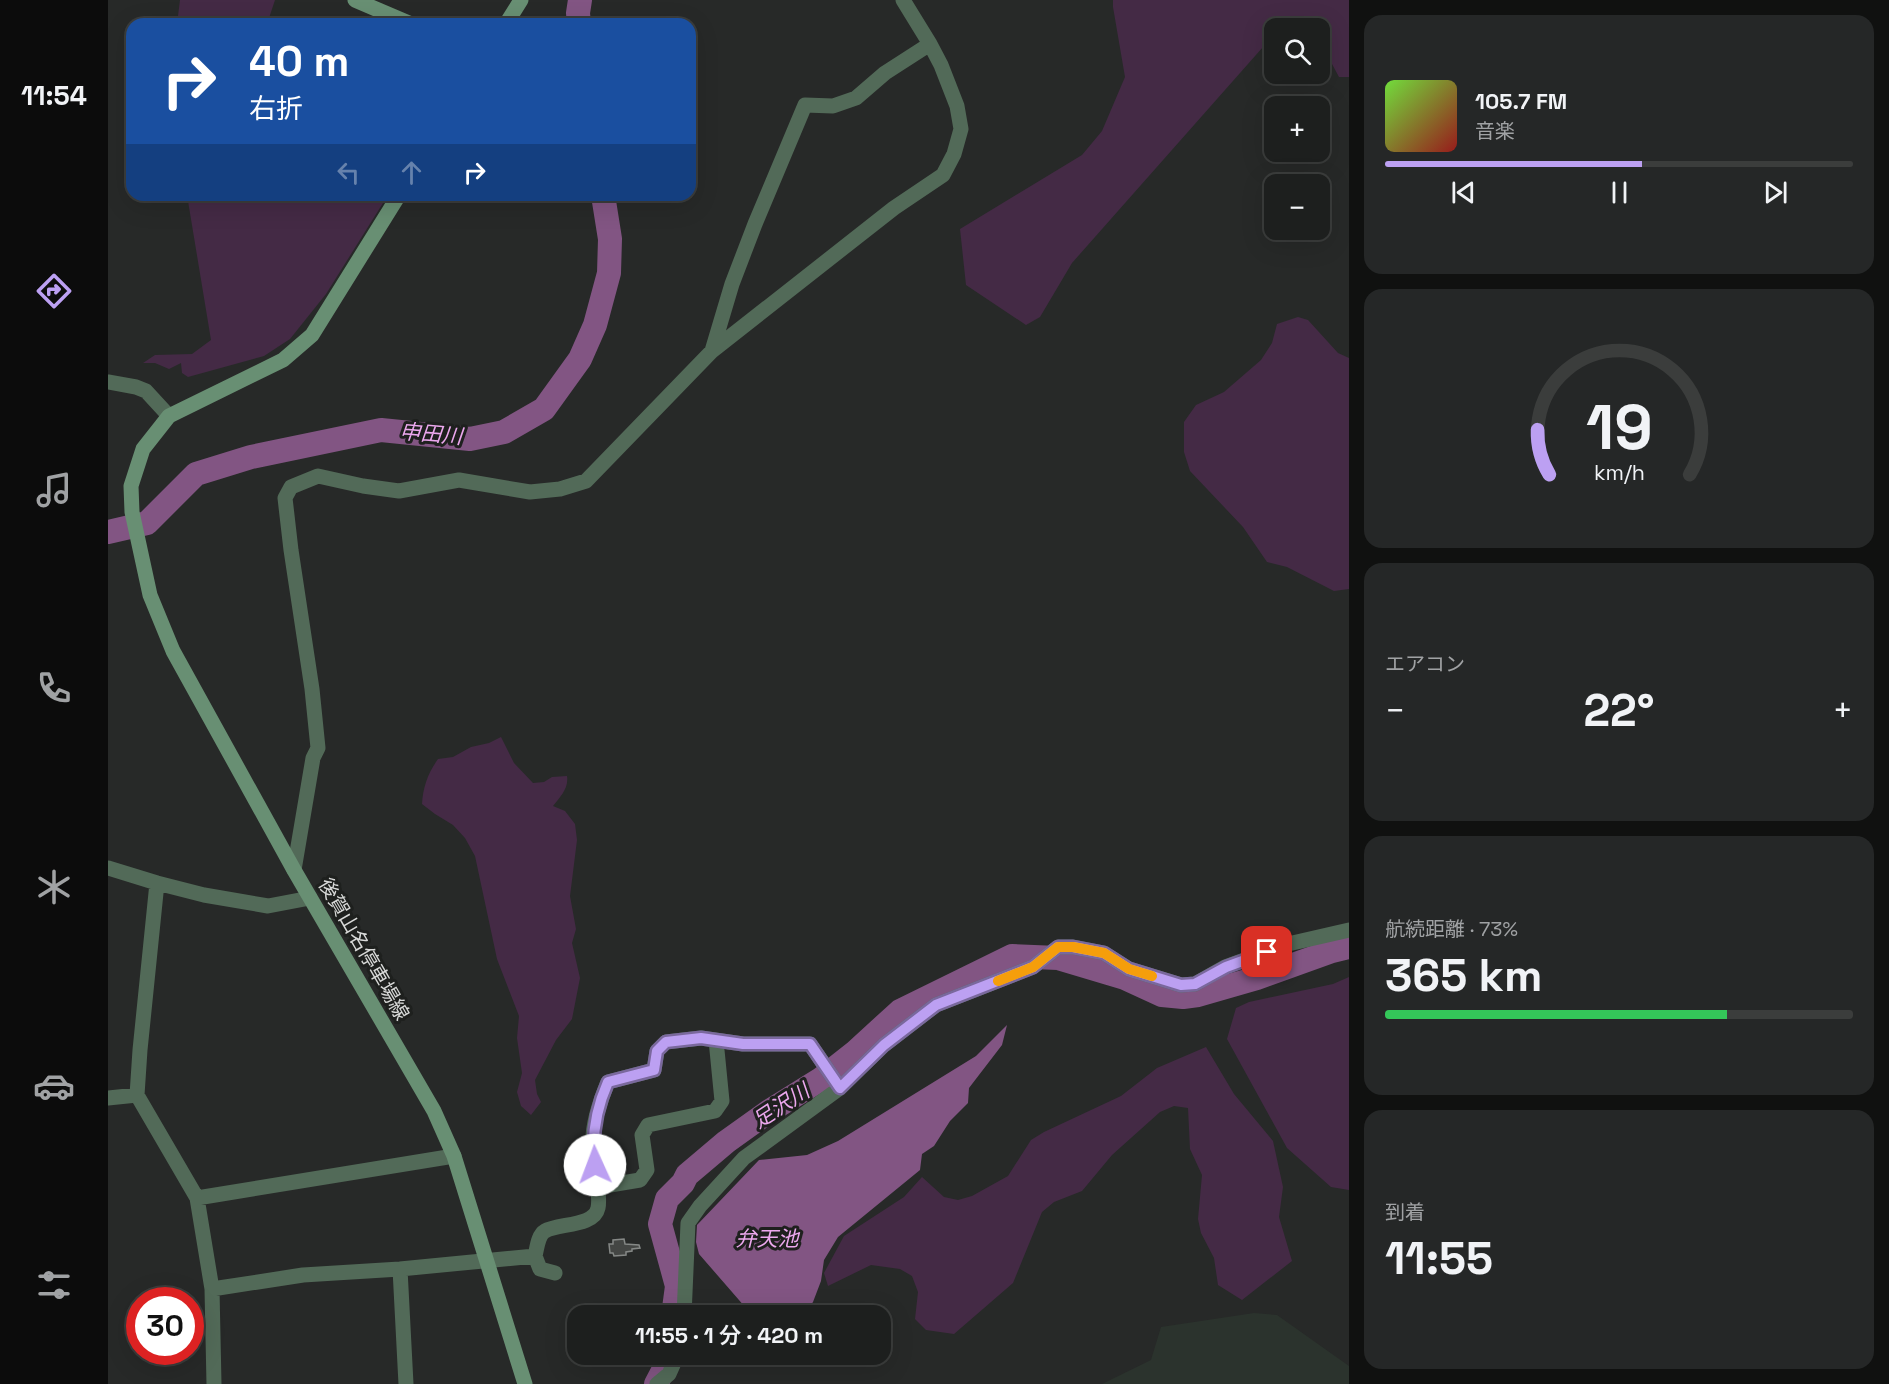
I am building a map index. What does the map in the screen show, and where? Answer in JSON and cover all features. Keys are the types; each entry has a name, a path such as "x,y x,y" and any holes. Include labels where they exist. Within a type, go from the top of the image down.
{"main road":[{"path":"355,0 397,18"},
{"path":"510,18 521,0"},
{"path":"169,416 284,360 312,335 395,201"},
{"name":"後賀山名停車場線","path":"169,416 143,449 131,486 132,512 150,595 173,651 294,870 434,1111 454,1156 525,1384"}],"street":[{"path":"294,870 312,758 318,748 285,498 291,487 318,476 399,491 459,480 530,492 560,489 586,481 712,351 894,208 943,175 954,154 961,129 957,106 941,64 903,0"},
{"path":"712,351 732,284 805,105 833,106 856,98 885,73 930,44"},
{"path":"108,382 146,391 169,416"},
{"path":"108,868 204,895 267,906 310,898"},
{"path":"157,883 140,1050 138,1095 197,1198 212,1289 214,1384"},
{"path":"684,1305 688,1223 700,1206 744,1158 840,1088 884,1045 936,1005 1033,967 1058,947 1073,947 1104,953 1129,969 1181,985 1195,984 1226,967 1288,945 1349,930"},
{"path":"555,1273 540,1269 535,1256 540,1236 545,1231 579,1223 592,1217 598,1209 598,1187 592,1145 599,1103 608,1082 654,1070 657,1051 666,1042 701,1038 743,1044 810,1044 840,1088"},
{"path":"598,1187 640,1180 647,1170 642,1135 648,1125 715,1111 722,1101 716,1040"},
{"path":"108,1098 138,1095"},
{"path":"197,1198 454,1156"},
{"path":"212,1289 303,1275 400,1269 535,1256"},
{"path":"400,1269 406,1384"},
{"path":"657,1384 669,1374 673,1365"}],"shaded area":[{"path":"180,0 275,0 269,18 178,18"},
{"path":"1113,0 1349,0 1349,77 1339,77 1330,63 1330,18 1264,18 1264,47 1072,263 1040,317 1026,325 966,285 960,229 1082,155 1102,131 1125,77"},
{"path":"188,201 384,201 326,294 290,339 264,356 188,377 182,373 181,363 169,369 155,363 143,363 155,355 192,354 211,340"},
{"path":"1298,317 1308,320 1338,353 1349,358 1349,589 1334,591 1287,567 1267,562 1243,527 1190,471 1184,452 1184,422 1196,405 1224,392 1261,360 1272,343 1277,324"},
{"path":"501,737 514,763 533,783 544,782 552,777 567,776 565,788 553,806 565,811 575,824 577,840 570,896 576,929 572,943 580,978 572,1019 556,1040 535,1080 541,1102 531,1115 521,1106 517,1092 522,1073 517,1038 519,1016 497,959 475,856 465,838 453,825 422,804 427,780 438,759 453,757 471,747 489,743"},
{"path":"1349,977 1349,1190 1331,1187 1287,1148 1227,1039 1236,1008 1249,1002 1333,984"},
{"path":"1206,1047 1234,1094 1273,1141 1283,1187 1279,1217 1292,1261 1242,1300 1218,1285 1214,1258 1201,1233 1198,1219 1202,1175 1190,1149 1188,1108 1174,1106 1160,1112 1112,1155 1082,1191 1054,1202 1042,1212 1013,1283 954,1334 926,1330 915,1319 918,1292 912,1276 900,1269 871,1265 828,1286 824,1273 844,1236 904,1197 922,1177 944,1197 958,1200 972,1196 1008,1176 1031,1140 1121,1096 1157,1068"},
{"path":"1254,1313 1277,1315 1349,1366 1349,1384 1102,1384 1151,1360 1161,1327"}],"water":[{"name":"弁天池","path":"1007,1025 1002,1045 969,1088 968,1103 950,1121 934,1146 922,1154 920,1170 838,1237 824,1260 821,1281 811,1305 743,1305 699,1254 696,1242 697,1225 759,1160 807,1155 838,1141 976,1056"}],"building":[{"path":"624,1239 625,1244 639,1245 640,1248 626,1252 626,1255 614,1256 610,1253 609,1244 613,1244 613,1240"}],"waterway":[{"name":"申田川","path":"578,18 580,0"},
{"name":"申田川","path":"108,532 147,523 196,474 251,457 381,430 470,439 504,432 544,409 580,359 595,325 609,273 610,239 604,201"},
{"name":"足沢川","path":"674,1305 677,1286 660,1224 667,1199 683,1183 687,1175 726,1142 821,1079 854,1053 900,1011 1012,956 1058,958 1125,978 1162,995 1183,997 1257,978 1349,947"},
{"name":"足沢川","path":"656,1384 666,1365"}],"slow traffic":[{"path":"998,981 1033,967 1058,947 1073,947 1104,953 1129,969 1152,976"}],"route":[{"path":"595,1165 592,1145 599,1103 608,1082 654,1070 657,1051 666,1042 701,1038 743,1044 810,1044 840,1088 884,1045 936,1005 1033,967 1058,947 1073,947 1104,953 1129,969 1181,985 1195,984 1226,967 1267,952"}]}
